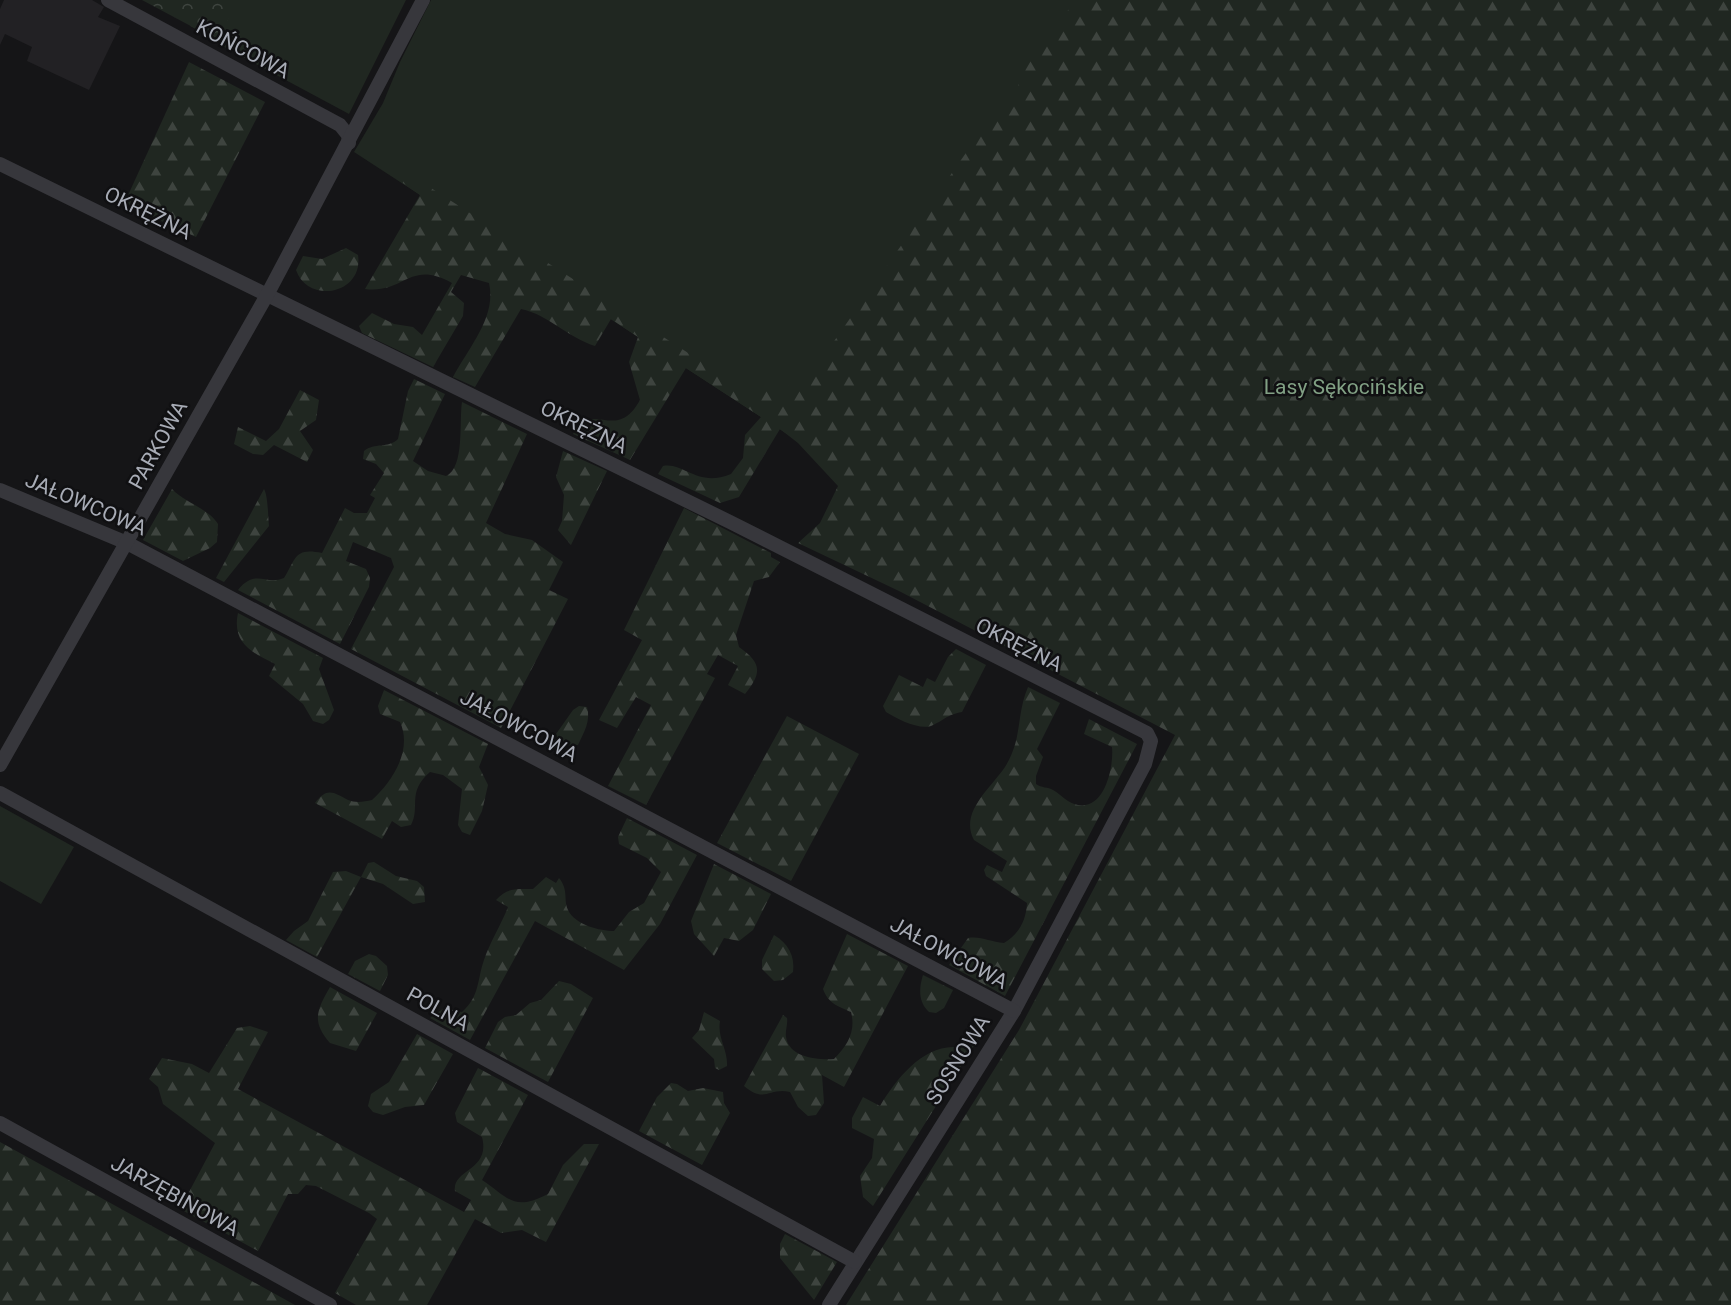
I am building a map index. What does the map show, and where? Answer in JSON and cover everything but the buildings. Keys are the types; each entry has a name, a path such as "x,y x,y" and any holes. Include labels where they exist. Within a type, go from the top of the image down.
{"street":[{"name":"KOŃCOWA","path":"108,0 340,125 348,135 349,143"},
{"name":"PARKOWA","path":"0,765 267,295 423,0"},
{"name":"OKRĘŻNA","path":"0,164 730,522 1147,733"},
{"name":"JAŁOWCOWA","path":"0,490 127,543 1014,1011"},
{"name":"SOSNOWA","path":"829,1305 1014,1011 1145,764 1151,741 1147,733"},
{"name":"POLNA","path":"0,793 855,1262"},
{"name":"JARZĘBINOWA","path":"0,1123 330,1305"}],"shaded area":[{"path":"4,0 92,0 104,7 98,17 120,26 89,90 27,61 32,47 5,34 0,45 0,9"}],"green space":[{"path":"142,0 238,0 217,40"},
{"path":"204,0 406,0 349,114 215,42 217,40 190,26"},
{"path":"431,0 1096,0 787,434 354,152 383,103 400,62"},
{"name":"Lasy Sękocińskie","path":"1076,0 1731,0 1731,1305 846,1305 1019,1030 1175,735 899,591 798,543 820,523 838,486 798,443 780,429 739,497 720,503 658,474 663,466 671,466 700,477 719,478 731,474 743,458 745,435 761,417 686,368 630,460 573,434 580,424 588,420 622,419 631,413 640,400 629,362 638,337 611,319 595,346 540,316 521,309 475,387 453,377 485,320 489,308 489,283 461,275 451,292 464,303 463,316 433,367 362,333 359,326 372,313 394,324 413,327 422,335 452,283 426,275 416,276 389,287 365,289 420,195 394,177 403,170 735,383 772,389 798,382 809,377 968,150 980,126 1003,111 1018,87 1023,68"},
{"path":"189,62 265,102 196,237 124,204"},
{"path":"346,248 358,255 358,268 353,279 344,286 322,291 302,281 296,270 303,256 322,259"},
{"path":"414,379 445,394 413,461 428,471 446,476 456,464 459,454 462,402 527,434 486,523 505,534 532,540 563,562 549,590 568,599 501,728 351,649 394,567 391,558 353,542 346,561 366,569 370,578 369,587 340,644 238,590 250,580 284,578 294,560 301,553 322,553 345,508 354,513 367,513 375,498 370,495 384,473 376,464 363,459 364,451 368,448 390,444 398,439 408,391"},
{"path":"300,390 319,400 316,420 300,431 313,450 307,462 274,445 263,455 253,454 234,444 238,427 266,441 279,429"},
{"path":"563,451 607,471 571,545 558,530 562,521 564,495 556,477"},
{"path":"172,489 214,518 218,524 217,542 210,548 183,561 143,540"},
{"path":"264,489 269,526 224,582 216,578"},
{"path":"684,508 771,553 771,557 780,562 769,577 754,581 736,635 739,647 752,658 757,669 751,687 745,694 728,685 738,666 718,655 707,674 715,678 646,805 608,786 651,705 636,697 617,728 599,720 642,640 624,630"},
{"path":"238,613 323,658 319,669 334,710 329,720 323,724 313,721 303,704 269,676 275,664 251,650 240,639"},
{"path":"956,649 986,665 962,712 926,727 908,723 886,712 883,706 899,675 923,687 927,678 935,682 948,657"},
{"path":"1028,687 1060,703 1037,749 1043,757 1036,776 1036,784 1053,790 1071,803 1087,805 1095,801 1106,785 1109,775 1112,747 1084,734 1089,719 1137,744 1005,996 949,965 968,938 1004,943 1018,931 1025,916 1027,903 986,876 984,870 987,865 1002,872 1007,861 974,840 970,830 974,810 1011,756"},
{"path":"384,690 488,744 479,767 488,785 482,811 470,835 462,832 458,825 462,789 443,775 430,772 418,786 411,825 401,827 392,821 382,839 315,803 330,792 354,802 372,800 393,775 402,754 403,733 400,722 380,714 378,706"},
{"path":"579,706 587,707 588,712 587,722 578,745 561,746 556,734 573,710"},
{"path":"787,716 859,754 791,881 717,843"},
{"path":"0,806 74,847 41,904 0,881"},
{"path":"627,818 697,855 660,924 624,970 535,921 470,1040 430,1018 444,1008 462,1012 472,1000 486,953 508,907 496,900 505,893 513,890 533,889 546,877 556,883 559,878 564,887 571,915 588,926 608,931 614,931 629,912 644,903 661,872 647,858 619,844 618,837"},
{"path":"374,862 396,876 417,881 424,887 425,902 413,904 383,884 361,877 368,863"},
{"path":"714,864 771,894 753,930 739,941 724,938 714,956 694,934 691,921"},
{"path":"346,871 361,877 317,957 286,940 308,921 333,872"},
{"path":"847,934 908,966 844,1087 822,1075 824,1103 816,1115 808,1116 798,1107 790,1092 757,1094 744,1086 783,1015 787,1018 788,1044 798,1053 813,1058 834,1059 843,1048 852,1032 851,1012 830,1001 823,989"},
{"path":"774,935 790,951 793,972 783,980 774,981 762,969 762,960"},
{"path":"369,954 376,956 387,966 388,975 380,991 348,974 355,961"},
{"path":"923,975 953,990 944,1008 936,1013 929,1012 921,999"},
{"path":"559,981 571,984 593,998 548,1082 485,1048 498,1022 505,1017 516,1015 530,1003 541,1000"},
{"path":"330,987 377,1013 356,1051 330,1043 320,1028 319,1009"},
{"path":"704,1012 720,1021 719,1027 727,1066 719,1070 715,1068 714,1059 692,1038 699,1030"},
{"path":"250,1026 268,1032 238,1089 464,1212 471,1200 455,1191 456,1184 459,1178 481,1157 482,1137 457,1122 455,1113 478,1068 528,1095 482,1180 506,1197 519,1202 527,1202 548,1194 563,1165 584,1144 599,1144 546,1242 522,1230 501,1233 475,1219 427,1305 356,1305 335,1293 377,1219 369,1213 316,1186 306,1185 298,1194 288,1194 258,1251 225,1233 223,1224 212,1219 206,1223 180,1209 215,1143 163,1104 158,1087 149,1079 162,1058 192,1064 209,1073 237,1028"},
{"path":"972,1028 982,1033 873,1206 863,1197 860,1176 872,1158 874,1139 852,1128 852,1118 863,1097 880,1106 902,1075 912,1066 932,1052 956,1047"},
{"path":"417,1034 453,1054 424,1105 405,1107 383,1115 373,1112 368,1106 371,1094 389,1082"},
{"path":"671,1083 688,1091 703,1088 723,1092 724,1103 730,1113 702,1165 639,1131 657,1097"},
{"path":"0,1142 295,1305 0,1305"},
{"path":"785,1234 837,1262 814,1300 780,1258 780,1244"}]}
